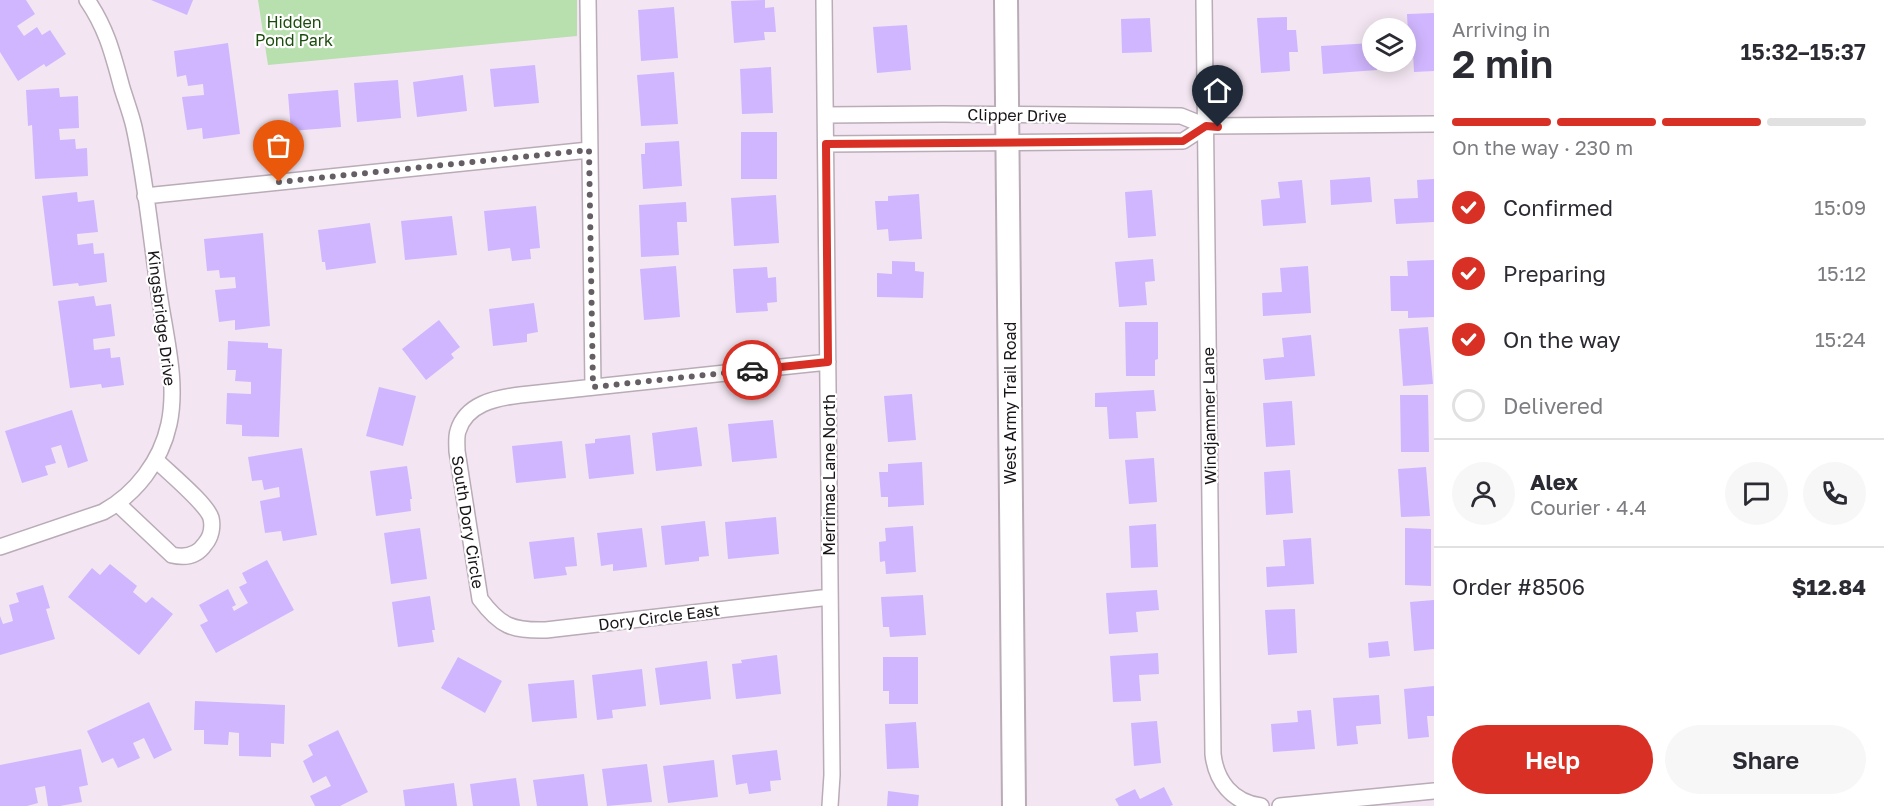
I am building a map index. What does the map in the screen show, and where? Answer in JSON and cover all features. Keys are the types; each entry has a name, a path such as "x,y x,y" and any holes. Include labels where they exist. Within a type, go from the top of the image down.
{"main road":[{"name":"West Army Trail Road","path":"1006,0 1014,806"}],"street":[{"name":"Kingsbridge Drive","path":"0,547 103,512 118,504 141,481 156,460 169,425 172,395 170,366 134,127 114,54 87,0"},
{"path":"588,0 593,387"},
{"name":"Merrimac Lane North","path":"824,0 832,775 830,806"},
{"name":"Windjammer Lane","path":"1204,0 1213,754 1215,769 1221,782 1230,792 1242,800 1262,806"},
{"name":"Clipper Drive","path":"826,115 1181,116 1206,126 1434,124"},
{"name":"Clipper Drive","path":"826,144 1183,141 1206,126"},
{"path":"146,196 589,150"},
{"name":"South Dory Circle","path":"492,615 480,599 457,451 458,432 467,416 482,403 512,396 828,362"},
{"path":"118,504 172,555 188,556 204,547 212,529 211,516 156,460"},
{"name":"Dory Circle East","path":"492,615 507,626 520,630 538,630 830,597"},
{"path":"1280,806 1434,790"}],"green space":[{"name":"Hidden Pond Park","path":"258,0 577,0 577,36 268,65"}],"building":[{"path":"0,0 26,0 35,14 17,26 24,36 37,27 42,35 50,30 66,54 46,67 44,64 18,81 0,52"},
{"path":"151,0 193,0 187,15"},
{"path":"765,0 765,8 774,7 776,32 764,32 765,40 734,43 731,1"},
{"path":"674,7 678,58 641,61 638,10"},
{"path":"1434,13 1434,71 1416,72 1416,18 1407,18 1407,14"},
{"path":"1287,17 1287,30 1296,30 1298,52 1289,52 1290,71 1261,73 1257,18"},
{"path":"1150,18 1152,52 1122,53 1121,19"},
{"path":"907,25 911,70 877,73 873,27"},
{"path":"228,43 240,134 203,139 202,128 187,130 182,97 204,95 203,84 188,86 186,75 177,77 174,51"},
{"path":"1362,44 1362,71 1323,74 1321,46"},
{"path":"535,65 539,103 494,107 490,69"},
{"path":"771,67 773,113 742,114 740,69"},
{"path":"674,72 678,124 641,126 637,75"},
{"path":"463,75 467,111 417,117 413,82"},
{"path":"398,80 401,118 357,122 354,83"},
{"path":"59,88 60,97 78,96 79,128 59,129 60,140 75,139 76,149 87,148 88,176 35,179 32,125 28,126 26,90"},
{"path":"338,90 341,127 291,131 288,94"},
{"path":"741,132 777,132 777,179 741,179"},
{"path":"679,141 682,186 643,189 641,154 645,154 645,143"},
{"path":"1370,177 1372,202 1331,205 1330,180"},
{"path":"1434,179 1434,222 1396,224 1394,199 1418,198 1417,180"},
{"path":"1302,180 1306,223 1263,226 1261,200 1280,198 1278,182"},
{"path":"1152,190 1156,236 1128,238 1125,192"},
{"path":"77,192 78,202 94,200 98,232 77,234 78,245 93,243 94,254 104,253 107,282 79,286 78,283 53,286 42,196"},
{"path":"919,194 922,239 889,241 888,229 877,230 875,201 888,201 888,196"},
{"path":"776,195 779,243 734,246 731,198"},
{"path":"686,202 687,222 677,222 679,255 641,257 639,205"},
{"path":"536,206 540,248 530,249 531,259 512,261 510,248 488,251 484,211"},
{"path":"452,216 457,255 405,260 401,221"},
{"path":"370,223 376,263 326,270 325,262 322,262 318,230"},
{"path":"263,233 270,326 235,330 235,320 219,322 215,290 236,288 235,277 220,278 219,270 207,271 204,239"},
{"path":"1153,259 1155,281 1145,282 1147,305 1119,307 1115,262"},
{"path":"1434,260 1434,317 1408,318 1408,311 1391,311 1390,276 1408,276 1407,261"},
{"path":"892,261 915,262 915,271 924,272 923,298 877,297 877,273 892,274"},
{"path":"676,266 680,317 644,320 640,269"},
{"path":"1308,266 1311,313 1263,316 1262,293 1282,292 1280,268"},
{"path":"767,267 768,278 776,277 777,302 767,303 768,311 736,313 733,269"},
{"path":"94,296 96,306 111,304 115,336 93,339 94,350 110,348 111,358 120,357 124,385 102,388 101,384 70,388 58,301"},
{"path":"534,303 538,332 527,334 527,342 493,346 489,309"},
{"path":"439,320 460,347 451,354 454,358 426,380 402,349"},
{"path":"1125,322 1158,322 1158,359 1155,360 1155,376 1126,376"},
{"path":"1428,327 1433,384 1403,386 1399,329"},
{"path":"1311,335 1315,376 1265,380 1263,359 1284,357 1282,338"},
{"path":"228,341 268,343 268,348 282,349 279,437 242,436 242,425 226,424 227,393 251,394 251,382 235,381 236,370 227,370"},
{"path":"379,387 416,396 403,446 366,436"},
{"path":"1154,390 1156,411 1136,412 1138,438 1109,439 1107,407 1095,407 1095,393"},
{"path":"912,394 916,440 888,442 884,396"},
{"path":"1400,395 1428,395 1429,452 1401,452"},
{"path":"1292,401 1295,445 1266,447 1263,403"},
{"path":"72,410 88,461 68,468 61,445 51,448 56,463 45,466 48,475 22,483 5,431"},
{"path":"773,420 777,458 732,462 728,424"},
{"path":"697,427 702,466 656,471 652,433"},
{"path":"630,435 634,474 589,479 585,444 595,443 595,439"},
{"path":"562,441 566,478 516,483 512,446"},
{"path":"302,448 317,535 283,541 281,531 265,533 260,501 280,497 279,487 264,490 262,480 252,481 248,457"},
{"path":"1154,458 1157,502 1129,504 1125,460"},
{"path":"922,462 924,505 888,507 888,497 881,497 879,472 888,472 888,464"},
{"path":"407,466 412,499 410,499 411,511 376,516 370,471"},
{"path":"1426,467 1430,516 1401,517 1398,469"},
{"path":"1290,470 1293,513 1266,515 1264,472"},
{"path":"776,517 779,554 728,559 725,522"},
{"path":"705,521 709,556 699,557 699,561 665,565 661,526"},
{"path":"1156,524 1158,567 1131,568 1129,526"},
{"path":"913,526 916,572 886,574 885,561 880,562 879,542 886,541 885,528"},
{"path":"420,528 427,579 391,584 384,533"},
{"path":"642,528 647,567 613,571 613,564 601,566 597,533"},
{"path":"1405,528 1431,529 1431,586 1405,585"},
{"path":"574,537 577,566 565,567 567,575 534,579 529,542"},
{"path":"1311,538 1314,584 1267,587 1266,567 1285,566 1283,540"},
{"path":"267,560 294,610 216,653 200,625 208,621 199,605 228,589 236,605 232,607 234,611 248,603 239,587 247,583 242,573"},
{"path":"110,564 137,586 133,592 146,603 152,597 173,614 139,655 68,597 92,568 100,575"},
{"path":"43,585 50,608 46,609 55,639 0,655 0,616 3,624 13,621 9,605 19,602 16,593"},
{"path":"1157,590 1159,610 1136,612 1138,632 1109,634 1106,593"},
{"path":"923,595 926,635 890,637 889,627 883,627 881,597"},
{"path":"430,596 435,630 432,630 434,642 398,647 392,602"},
{"path":"1434,600 1434,649 1414,651 1410,602"},
{"path":"1295,609 1297,653 1268,655 1265,610"},
{"path":"1388,641 1390,656 1369,658 1368,643"},
{"path":"1158,653 1159,674 1139,675 1141,701 1113,702 1110,656"},
{"path":"777,655 781,694 736,699 732,664 742,663 741,660"},
{"path":"458,657 502,681 485,713 441,688"},
{"path":"883,657 918,657 918,704 889,704 889,691 883,691"},
{"path":"707,661 711,699 660,705 655,668"},
{"path":"642,669 646,706 612,710 613,718 597,720 592,675"},
{"path":"574,680 577,718 532,722 528,684"},
{"path":"1434,686 1434,716 1427,716 1429,737 1408,739 1404,689"},
{"path":"1379,695 1381,724 1356,726 1358,744 1337,746 1333,698"},
{"path":"195,701 285,705 284,744 271,743 271,757 239,756 239,733 229,732 228,745 204,744 204,730 194,730"},
{"path":"149,702 172,750 154,759 144,738 133,743 140,758 118,768 113,758 102,763 87,731"},
{"path":"1311,710 1315,749 1273,752 1271,724 1298,722 1297,711"},
{"path":"1157,721 1161,763 1134,766 1131,723"},
{"path":"916,722 919,768 887,769 885,724"},
{"path":"338,730 368,792 340,806 315,806 310,796 331,786 326,776 313,783 303,761 313,755 308,745"},
{"path":"81,749 88,785 79,787 82,802 48,806 45,786 35,788 38,803 27,806 0,806 0,765"},
{"path":"777,750 781,780 770,781 771,791 749,794 747,783 736,785 732,755"},
{"path":"714,760 718,797 668,803 663,766"},
{"path":"647,764 652,802 607,806 602,769"},
{"path":"584,774 588,806 537,806 533,780"},
{"path":"516,778 520,806 473,806 470,784"},
{"path":"454,783 457,806 405,806 403,790"},
{"path":"1164,787 1173,805 1119,806 1115,799 1135,789 1140,799"},
{"path":"888,791 919,795 918,806 887,806"}],"way so far":[{"path":"279,182 589,150 593,387 752,370"}],"route":[{"path":"752,370 828,362 826,144 1183,141 1206,126 1218,127"}]}
